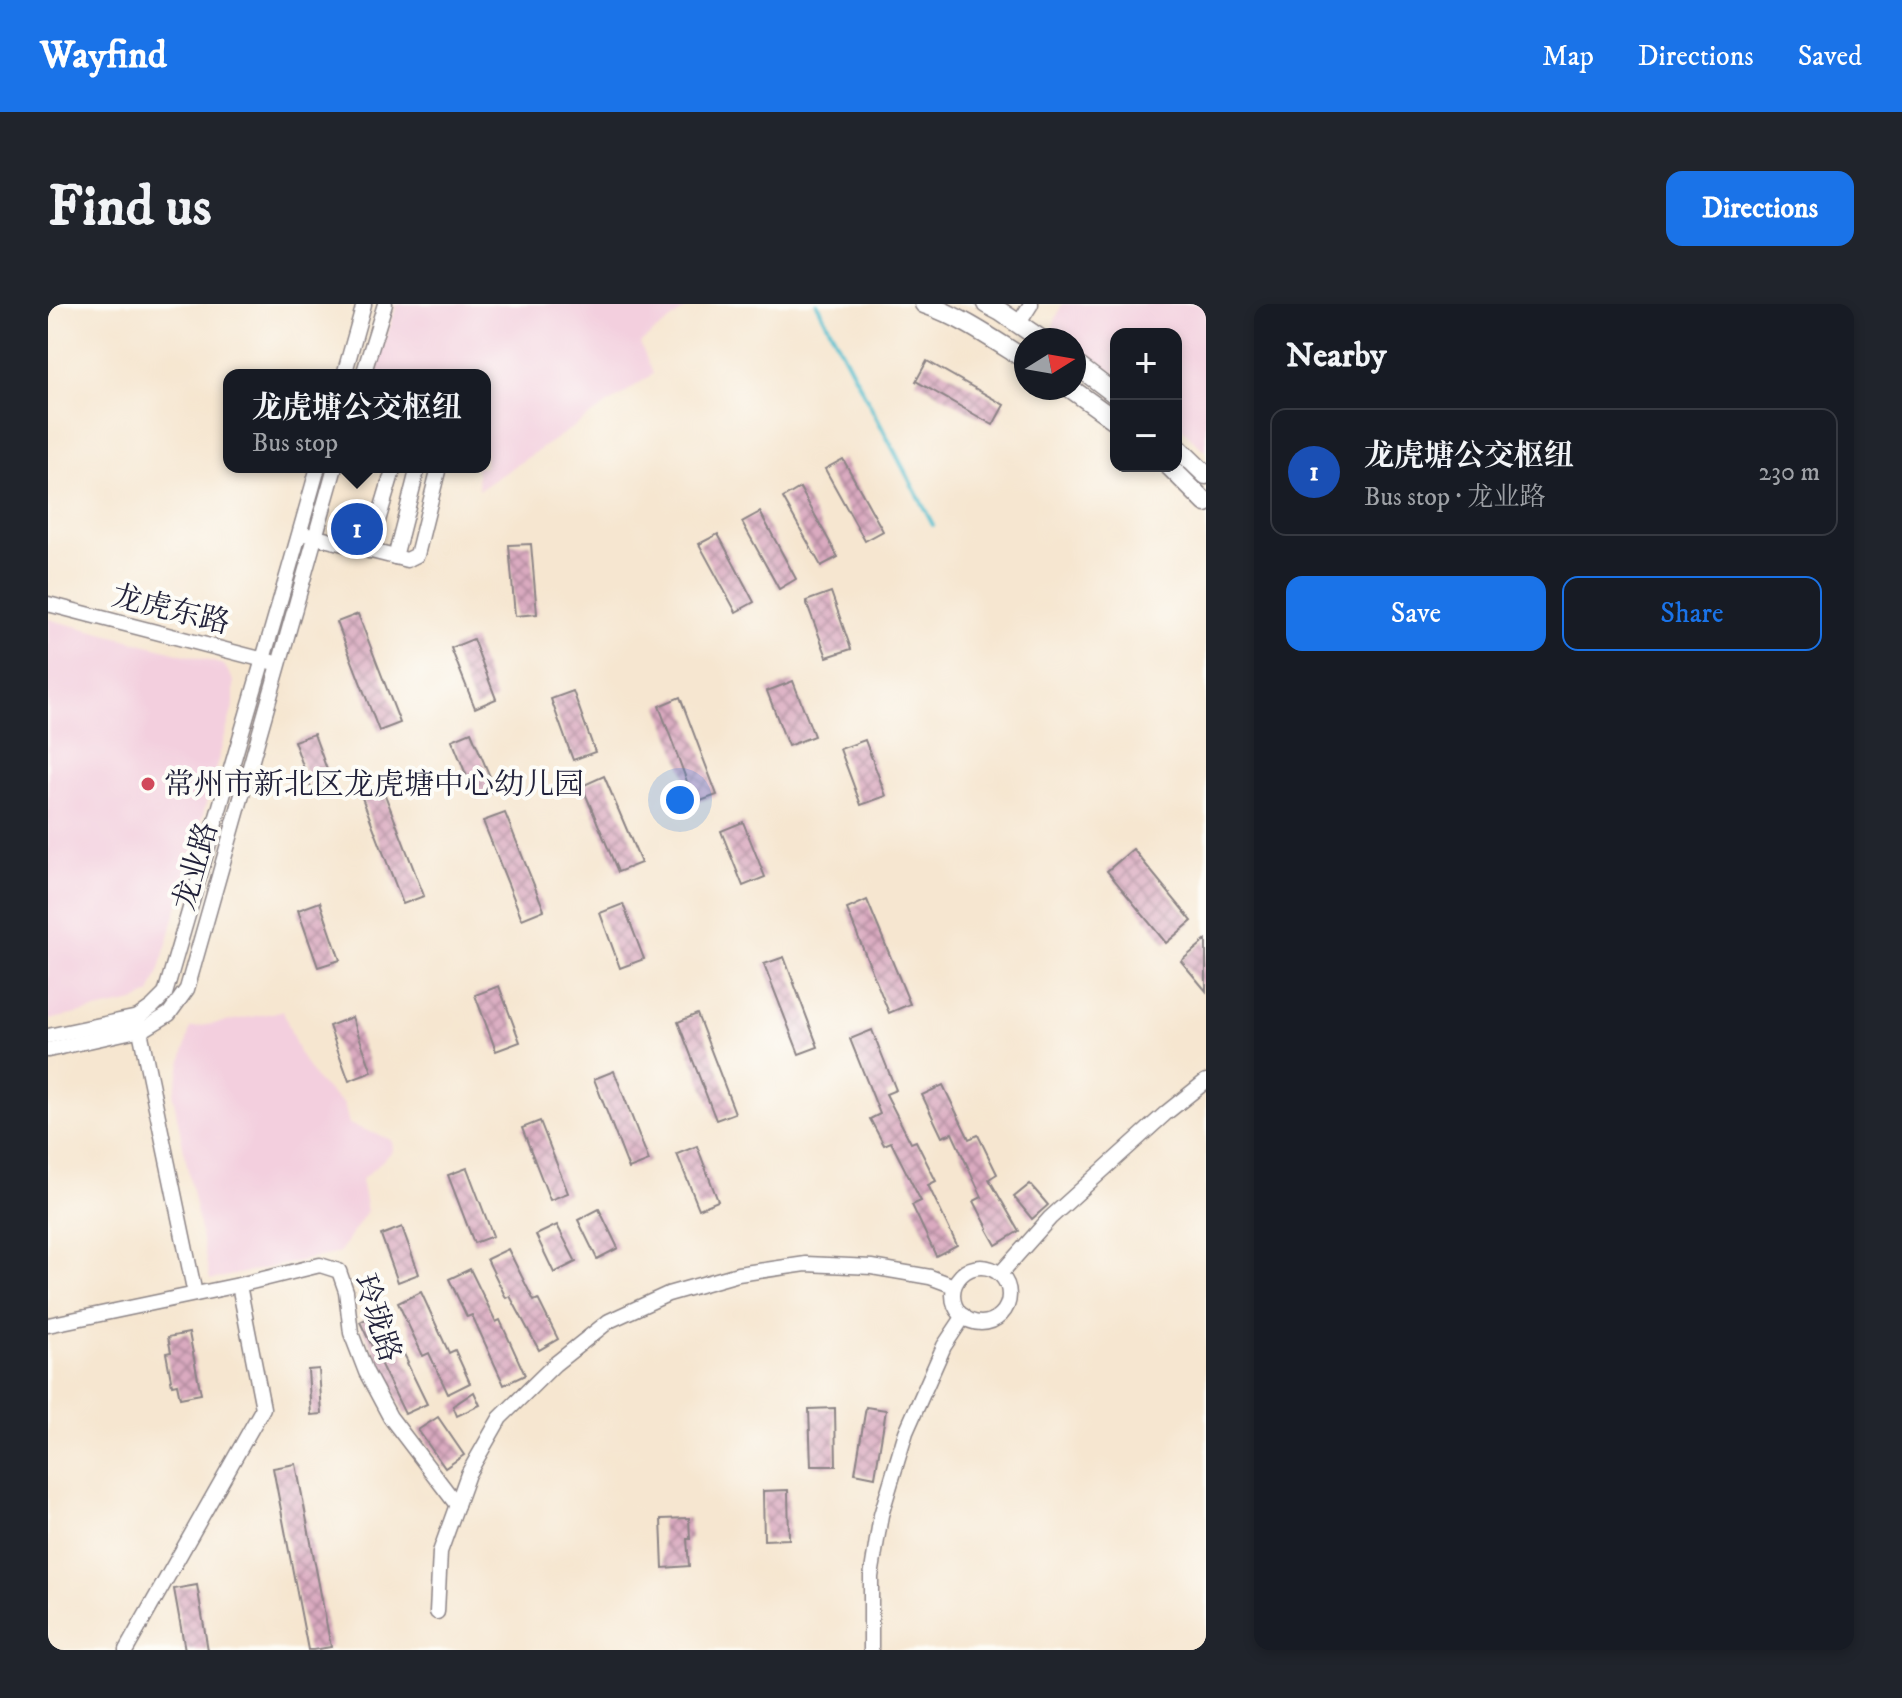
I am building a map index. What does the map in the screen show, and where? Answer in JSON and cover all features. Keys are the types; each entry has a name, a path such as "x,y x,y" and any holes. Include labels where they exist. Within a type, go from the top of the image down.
{"main road":[{"path":"986,304 1026,328"},
{"path":"932,305 1014,352"},
{"path":"1086,372 1110,390"},
{"path":"1086,399 1110,417"},
{"path":"1182,452 1206,475"},
{"path":"1175,472 1206,503"}],"street":[{"path":"346,369 364,304"},
{"path":"365,369 385,304"},
{"path":"1019,323 1031,304"},
{"name":"龙业路","path":"48,1036 139,1023 165,994 316,473"},
{"name":"龙业路","path":"48,1050 169,1014 187,989 333,473"},
{"path":"369,551 392,473"},
{"path":"395,557 416,473"},
{"path":"299,533 407,560 417,555 438,473"},
{"name":"龙虎东路","path":"48,604 280,665"},
{"path":"139,1023 195,1294"},
{"path":"1000,1274 1050,1218 1206,1081"},
{"path":"437,1612 440,1552 468,1474 500,1418 555,1364 609,1321 668,1294 738,1274 806,1264 872,1267 930,1277 954,1286"},
{"name":"玲珑路","path":"48,1325 320,1265 339,1271 346,1291 351,1333 366,1372 390,1417 457,1505"},
{"path":"979,1267 990,1268 1000,1274 1007,1283 1009,1295 1007,1307 1000,1316 978,1323 964,1316 955,1305 954,1286 960,1277 968,1270 979,1267"},
{"path":"126,1650 263,1408 239,1285"},
{"path":"871,1650 871,1577 881,1515 911,1420 944,1346 964,1316"}],"shaded area":[{"path":"397,304 692,304 640,343 653,374 479,490 477,473 491,473 491,369 377,369"},
{"path":"1062,304 1206,304 1206,452 1182,429 1182,328 1110,328 1110,370 1086,353 1086,328 1052,328"},
{"path":"48,619 224,665 234,681 234,703 160,969 150,994 134,1002 48,1020"},
{"path":"283,1011 300,1055 317,1081 344,1104 349,1124 392,1140 393,1151 361,1180 367,1211 339,1253 210,1280 173,1096 190,1028"}],"building":[{"path":"927,361 1004,405 993,425 916,381"},
{"path":"843,459 883,531 865,541 825,469"},
{"path":"800,488 838,557 821,566 783,498"},
{"path":"760,512 796,579 779,589 742,522"},
{"path":"718,534 754,602 736,612 699,544"},
{"path":"531,544 537,614 515,616 509,545"},
{"path":"831,592 851,649 827,657 806,601"},
{"path":"358,614 400,723 379,731 337,622"},
{"path":"473,639 496,699 475,708 451,648"},
{"path":"793,681 814,736 788,746 767,691"},
{"path":"573,691 595,752 573,760 551,699"},
{"path":"680,697 717,795 695,803 659,706"},
{"path":"471,732 496,791 476,799 452,740"},
{"path":"314,734 334,789 314,796 294,741"},
{"path":"865,740 886,796 861,805 840,749"},
{"path":"604,776 641,863 618,872 582,786"},
{"path":"382,787 424,896 403,904 361,795"},
{"path":"505,813 544,910 522,919 483,821"},
{"path":"743,822 765,877 743,886 721,831"},
{"path":"1133,849 1192,921 1166,943 1107,871"},
{"path":"867,900 910,1004 889,1013 847,909"},
{"path":"320,902 340,960 318,967 298,910"},
{"path":"623,904 644,959 620,968 600,913"},
{"path":"1206,940 1206,991 1181,961"},
{"path":"784,957 818,1047 799,1054 764,964"},
{"path":"499,986 520,1042 496,1051 475,995"},
{"path":"697,1014 735,1113 716,1120 678,1022"},
{"path":"352,1017 372,1072 349,1081 329,1026"},
{"path":"872,1030 896,1090 886,1094 911,1143 916,1141 936,1181 928,1185 957,1245 936,1256 912,1205 921,1201 891,1142 884,1145 870,1119 880,1114 850,1039"},
{"path":"614,1071 649,1161 629,1169 594,1079"},
{"path":"943,1085 969,1139 978,1135 997,1174 989,1179 1019,1231 996,1245 974,1201 982,1197 952,1133 942,1137 922,1095"},
{"path":"540,1121 568,1193 550,1200 522,1128"},
{"path":"697,1146 718,1201 699,1209 677,1154"},
{"path":"467,1168 493,1236 474,1243 448,1175"},
{"path":"1030,1184 1048,1205 1032,1219 1014,1197"},
{"path":"599,1209 618,1248 597,1259 578,1220"},
{"path":"557,1225 576,1262 554,1273 536,1235"},
{"path":"402,1227 419,1274 398,1282 381,1235"},
{"path":"508,1249 534,1301 538,1299 558,1339 539,1350 510,1296 506,1298 487,1259"},
{"path":"470,1269 496,1322 500,1320 525,1375 504,1385 472,1315 467,1317 449,1279"},
{"path":"421,1292 449,1353 455,1350 470,1383 448,1394 429,1353 423,1356 398,1303"},
{"path":"382,1311 427,1404 405,1414 360,1322"},
{"path":"189,1333 201,1394 180,1398 177,1384 172,1385 166,1353 171,1352 168,1337"},
{"path":"319,1369 322,1414 311,1415 308,1370"},
{"path":"474,1392 480,1405 457,1416 453,1406"},
{"path":"866,1407 886,1410 875,1477 855,1473"},
{"path":"835,1408 836,1466 811,1466 809,1409"},
{"path":"438,1417 464,1455 445,1468 418,1430"},
{"path":"296,1464 331,1647 313,1650 308,1650 273,1468"},
{"path":"788,1490 789,1539 764,1540 763,1491"},
{"path":"689,1518 689,1566 663,1568 661,1519"},
{"path":"197,1585 208,1650 185,1650 174,1589"}],"waterway":[{"path":"817,304 933,525"}],"place":[{"name":"龙虎塘公交枢纽","path":"357,529"},
{"name":"常州市新北区龙虎塘中心幼儿园","path":"148,784"}]}
